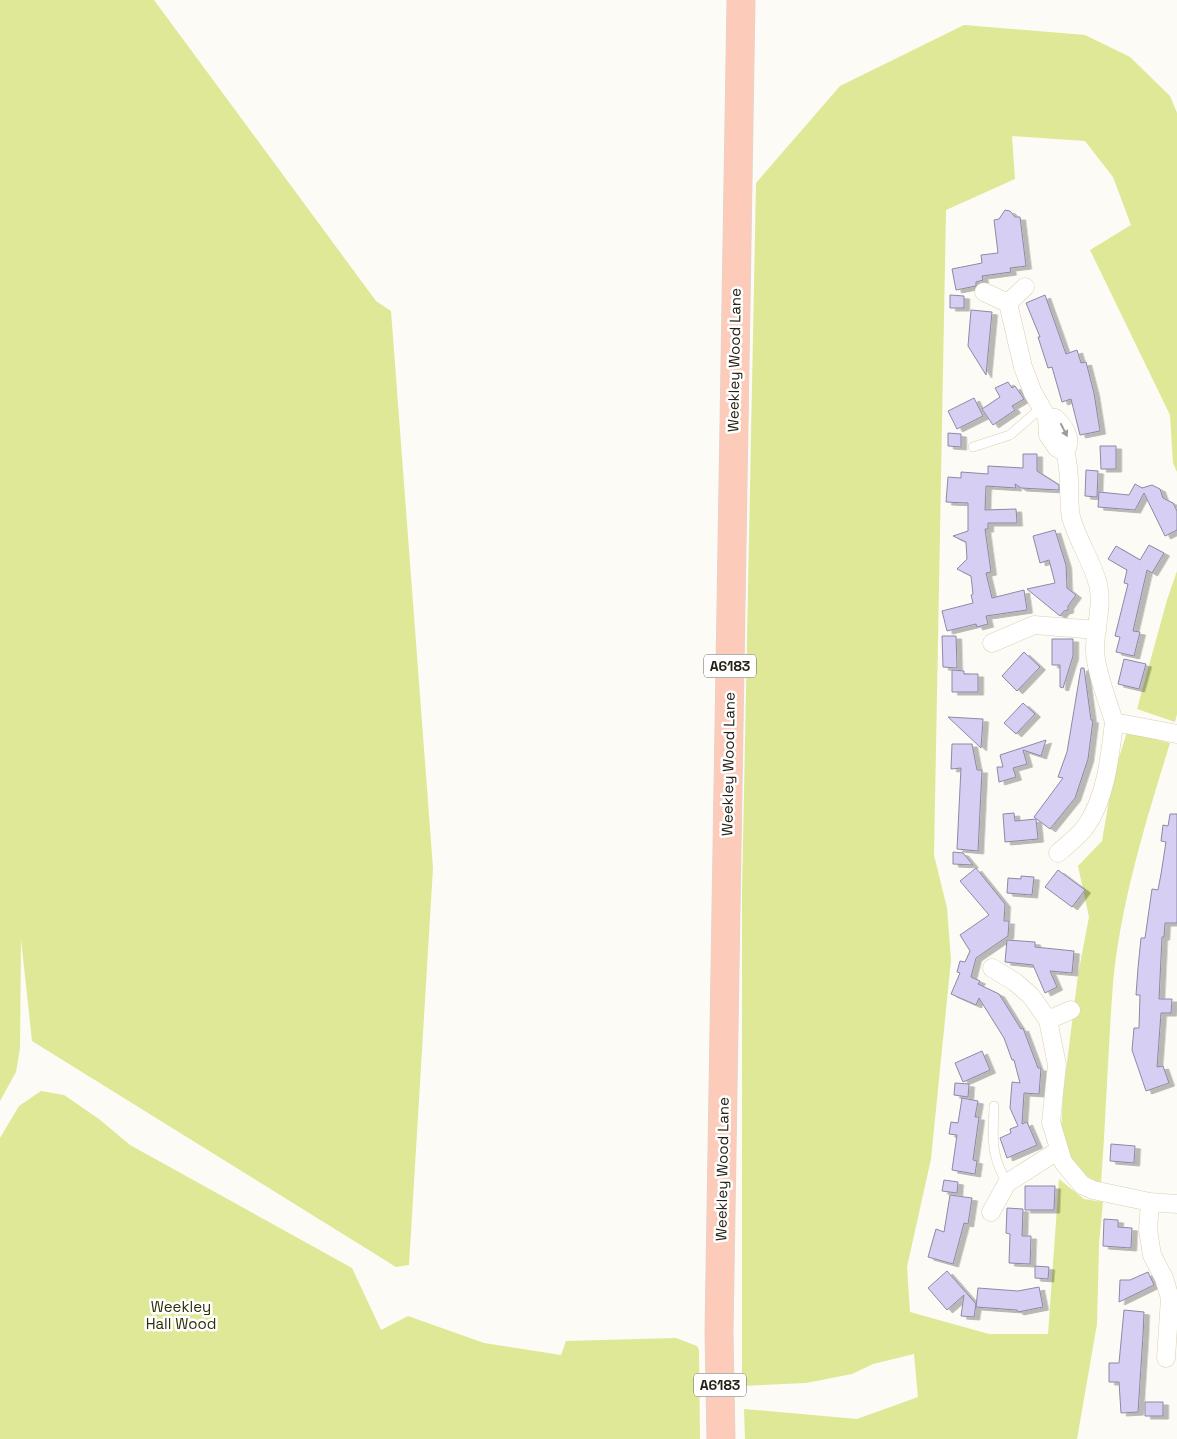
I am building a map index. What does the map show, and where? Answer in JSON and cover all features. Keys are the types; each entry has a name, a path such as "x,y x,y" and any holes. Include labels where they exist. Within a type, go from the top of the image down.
{"main road":[{"name":"Weekley Wood Lane","path":"721,1439 719,1312 741,0"}],"street":[{"path":"1008,303 1025,287"},
{"path":"984,292 1008,303"},
{"path":"1008,303 1023,367 1033,393 1045,412 1055,418 1065,430 1069,441 1065,452 1070,477 1071,516 1098,584 1100,596 1096,665 1102,679 1114,722 1109,756 1099,798 1087,824 1058,853"},
{"path":"992,643 1034,625 1097,630"},
{"path":"1114,722 1177,734"},
{"path":"992,968 1015,982 1031,996 1048,1020 1057,1065 1050,1122 1063,1162 1082,1185 1150,1202 1177,1204"},
{"path":"1048,1020 1071,1010"},
{"path":"991,1212 1007,1183 1059,1150"},
{"path":"1150,1202 1150,1249 1164,1278 1170,1298 1172,1338 1166,1358"}],"lane":[{"path":"973,447 1010,435 1045,412"},
{"path":"994,1106 993,1150 1007,1183"}],"green space":[{"path":"0,0 154,0 376,301 391,311 433,868 409,1265 396,1267 32,1041 21,939 20,1048 16,1072 0,1101"},
{"path":"964,25 1085,35 1130,57 1170,96 1177,113 1177,472 1173,463 1170,415 1090,250 1131,225 1113,177 1085,141 1012,136 1015,179 946,210 934,855 947,908 951,960 931,1159 907,1267 910,1312 989,1334 1048,1334 1059,1179 1084,1199 1103,1202 1099,1245 1097,1324 1077,1439 745,1439 744,1409 857,1419 918,1397 914,1354 873,1364 852,1374 806,1383 742,1386 742,894 756,183 840,86"},
{"path":"1177,571 1177,714 1175,722 1137,709 1167,600"},
{"path":"1127,732 1170,743 1135,861 1117,952 1111,1008 1101,1184 1086,1176 1068,1154 1061,1133 1063,1094 1078,975 1089,917 1078,866 1102,841 1113,777"},
{"name":"Weekley Hall Wood","path":"41,1091 64,1095 99,1119 130,1145 352,1268 381,1330 408,1316 484,1343 561,1355 566,1341 676,1338 697,1346 699,1350 700,1439 0,1439 0,1138 19,1106"}],"building":[{"path":"1005,210 1010,211 1015,217 1020,217 1026,266 1010,268 1011,272 982,276 983,280 976,282 976,286 956,290 952,269 982,263 981,255 998,253 994,220 999,219"},
{"path":"950,295 964,296 964,308 950,308"},
{"path":"1045,295 1066,354 1077,350 1081,363 1086,362 1094,393 1100,431 1080,435 1071,399 1062,402 1052,367 1048,368 1038,337 1040,337 1026,303"},
{"path":"971,310 992,312 986,375 968,346"},
{"path":"1008,382 1012,388 1015,386 1024,399 1012,406 1015,410 993,425 982,409 1000,397 995,388"},
{"path":"974,398 983,416 957,429 948,411"},
{"path":"948,433 961,434 961,447 948,446"},
{"path":"1100,446 1116,446 1116,469 1101,469"},
{"path":"1023,454 1037,454 1037,471 1059,485 1059,490 1021,488 1015,484 1016,488 986,486 985,510 1016,509 1017,523 988,523 988,529 985,529 991,572 986,573 992,598 1024,590 1027,610 986,616 988,624 977,627 976,624 947,631 942,611 973,603 971,576 957,569 967,559 966,542 953,536 968,531 968,503 946,502 948,477 961,478 961,472 988,474 988,466 1023,468"},
{"path":"1086,470 1098,471 1097,497 1085,496"},
{"path":"1135,484 1142,488 1152,485 1160,489 1163,498 1173,503 1177,511 1177,530 1165,536 1144,493 1135,510 1098,507 1099,492 1129,495"},
{"path":"1055,530 1066,565 1067,588 1076,595 1068,606 1068,610 1064,611 1060,616 1027,589 1055,583 1049,560 1040,563 1033,536"},
{"path":"1149,545 1164,553 1152,573 1147,570 1133,631 1140,632 1134,656 1116,652 1120,637 1115,636 1128,584 1124,583 1127,570 1108,559 1116,546 1140,560"},
{"path":"942,636 956,636 957,668 943,667"},
{"path":"1052,639 1073,639 1073,656 1063,688 1060,687 1060,665 1052,665"},
{"path":"1024,652 1040,667 1017,691 1002,676"},
{"path":"1124,659 1146,664 1139,689 1118,684"},
{"path":"1081,668 1084,668 1091,720 1093,720 1088,759 1075,798 1050,829 1034,817 1063,778 1058,777 1067,752"},
{"path":"952,670 964,671 964,674 978,674 978,692 952,692"},
{"path":"1023,703 1035,714 1016,734 1004,723"},
{"path":"948,717 983,719 981,748"},
{"path":"1046,740 1041,756 1023,750 1027,764 1013,768 1016,777 999,782 997,767 1003,767 1000,755"},
{"path":"952,744 972,744 977,770 982,770 978,851 957,849 961,768 951,769"},
{"path":"1014,813 1015,821 1036,819 1038,839 1005,842 1003,814"},
{"path":"1170,814 1177,814 1177,923 1165,923 1164,937 1162,937 1159,999 1172,999 1171,1013 1161,1013 1157,1067 1163,1066 1169,1083 1146,1091 1132,1050 1134,1028 1139,1028 1140,995 1136,995 1138,968 1141,938 1145,938 1152,889 1158,890 1161,874 1166,842 1161,841 1163,825 1168,826"},
{"path":"953,852 963,853 973,865 953,864"},
{"path":"976,868 1005,904 1004,921 1009,921 1008,936 976,958 971,977 980,981 978,984 999,994 1021,1029 1023,1028 1038,1068 1041,1068 1039,1094 1024,1093 1022,1124 1027,1122 1037,1145 1007,1158 1000,1138 1011,1133 1010,1129 1018,1126 1010,1108 1012,1082 1020,1083 1014,1060 1012,1060 1004,1038 979,998 976,1005 951,994 960,973 957,972 960,961 965,962 970,951 960,935 989,915 960,881"},
{"path":"1058,870 1085,890 1072,907 1045,887"},
{"path":"1021,876 1034,877 1032,895 1007,893 1008,878 1021,879"},
{"path":"1007,940 1035,942 1035,947 1074,951 1072,973 1050,971 1057,987 1045,993 1033,965 1005,962"},
{"path":"982,1051 990,1070 963,1082 955,1063"},
{"path":"955,1083 969,1084 968,1097 954,1095"},
{"path":"962,1098 978,1101 975,1117 979,1117 973,1160 977,1161 975,1174 952,1170 957,1135 949,1134 951,1122 958,1123"},
{"path":"1111,1144 1135,1146 1134,1163 1110,1161"},
{"path":"944,1180 958,1182 957,1193 942,1191"},
{"path":"1025,1186 1055,1186 1054,1210 1025,1210"},
{"path":"950,1195 972,1198 968,1224 964,1223 953,1264 928,1257 936,1229 944,1232"},
{"path":"1007,1208 1023,1209 1022,1236 1031,1236 1030,1264 1009,1263 1010,1234 1006,1233"},
{"path":"1104,1219 1118,1220 1118,1227 1132,1228 1131,1248 1103,1246"},
{"path":"1035,1266 1049,1267 1048,1279 1035,1278"},
{"path":"947,1271 976,1304 974,1317 961,1316 964,1295 947,1310 928,1288"},
{"path":"1148,1272 1154,1285 1119,1302 1120,1280 1130,1280"},
{"path":"1039,1287 1043,1307 1018,1312 1017,1310 976,1307 978,1288 1018,1291"},
{"path":"1124,1310 1144,1312 1138,1412 1121,1413 1119,1382 1109,1382 1109,1363 1119,1363"},
{"path":"1145,1402 1163,1402 1163,1416 1145,1416"}]}
